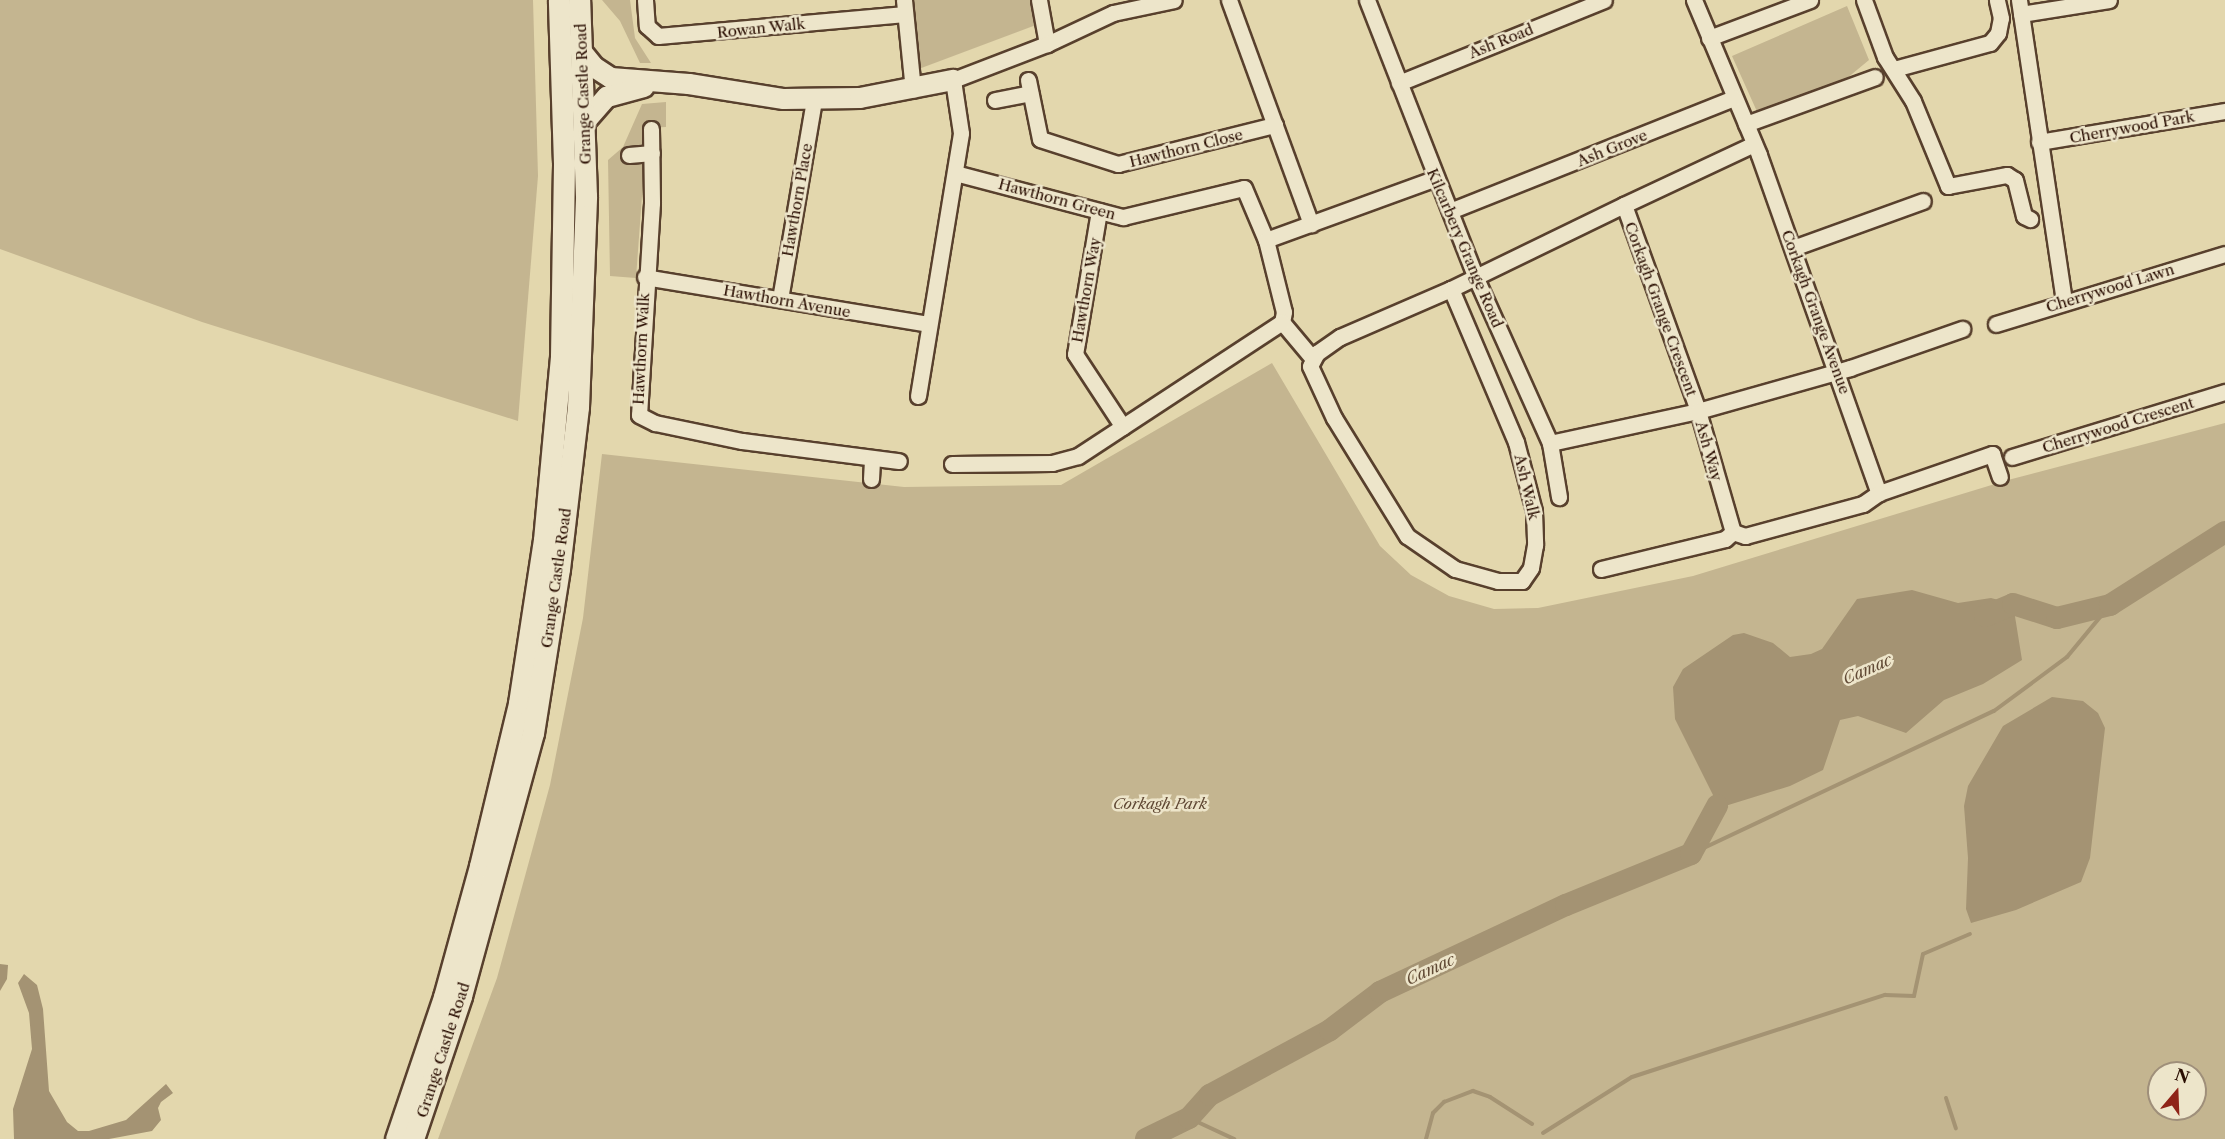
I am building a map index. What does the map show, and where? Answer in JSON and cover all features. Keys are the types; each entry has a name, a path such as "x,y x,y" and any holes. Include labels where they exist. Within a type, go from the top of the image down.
{"main road":[{"name":"Grange Castle Road","path":"396,1139 444,997 480,866 519,703 544,540 561,356 564,163 559,0"},
{"name":"Grange Castle Road","path":"413,1139 461,996 533,733 559,569 578,407 586,196 579,0"}],"street":[{"name":"Rowan Walk","path":"645,0 648,26 658,36 905,7"},
{"path":"1039,0 1047,44"},
{"path":"582,52 594,67 611,78 814,100 914,90 953,80 1047,44 1113,13 1174,0"},
{"path":"1229,0 1311,224"},
{"name":"Kilcarbery Grange Road","path":"1367,0 1475,276 1550,443 1559,497"},
{"name":"Ash Road","path":"1399,83 1604,0"},
{"name":"Corkagh Grange Avenue","path":"1694,0 1754,144 1838,371 1879,493"},
{"path":"1709,39 1810,0"},
{"path":"1864,0 1882,49 1913,100 1948,186 2007,175 2015,180 2024,216 2030,219"},
{"path":"1894,69 1990,43 2000,26 1997,0"},
{"path":"2064,301 2038,142 2020,7 2109,0"},
{"path":"905,7 914,90"},
{"path":"1746,124 1875,76"},
{"path":"918,396 961,133 953,80"},
{"path":"584,123 600,103 616,93 664,83"},
{"name":"Hawthorn Close","path":"995,100 1029,86 1037,135 1045,143 1118,164 1275,125"},
{"name":"Ash Grove","path":"1450,211 1734,98"},
{"name":"Hawthorn Place","path":"780,299 814,100"},
{"name":"Cherrywood Park","path":"2038,142 2225,111"},
{"name":"Hawthorn Walk","path":"651,129 652,153 637,408 644,419 776,447 899,461"},
{"name":"Corkagh Grange Crescent","path":"1754,144 1624,204 1698,411 1838,371 1962,329"},
{"path":"628,155 652,153"},
{"name":"Hawthorn Green","path":"955,173 1129,216 1244,188 1266,240 1283,305 1282,322"},
{"path":"1266,240 1436,178"},
{"path":"1793,248 1923,201"},
{"path":"952,464 972,472 1066,460 1087,452 1282,322 1313,359 1340,337 1451,289 1624,204"},
{"name":"Hawthorn Way","path":"1099,210 1075,354 1123,427"},
{"name":"Cherrywood Lawn","path":"1996,324 2064,301 2225,254"},
{"name":"Hawthorn Avenue","path":"645,277 928,324"},
{"name":"Ash Walk","path":"1313,359 1310,366 1334,417 1407,536 1455,569 1498,581 1522,581 1531,568 1535,545 1534,511 1516,442 1451,289"},
{"name":"Cherrywood Crescent","path":"2012,457 2225,392"},
{"name":"Ash Way","path":"1550,443 1698,411 1733,532"},
{"path":"1601,569 1725,539 1733,532 1745,536 1863,504 1879,493 1992,454 2000,477"},
{"path":"871,479 872,459"}],"green space":[{"path":"0,0 533,0 538,176 518,421 202,322 0,249"},
{"path":"602,0 630,0 635,38 651,63 640,63 620,21"},
{"path":"910,0 1033,0 1036,25 916,70"},
{"path":"1847,6 1869,60 1846,79 1782,102 1783,106 1759,116 1732,56"},
{"path":"666,102 666,127 647,128 636,278 610,276 608,160 623,147 642,104"},
{"name":"Corkagh Park","path":"1272,363 1380,546 1411,575 1449,596 1494,609 1538,608 1693,576 2008,480 2225,423 2225,1139 438,1139 497,978 550,785 583,618 602,454 904,487 1061,485"}],"water":[{"path":"1912,590 1958,603 1991,598 2013,604 2022,660 1983,684 1944,700 1906,733 1858,716 1840,720 1823,770 1790,786 1722,807 1708,830 1699,832 1709,818 1713,795 1675,719 1673,687 1683,669 1733,635 1744,633 1773,643 1790,657 1811,654 1822,649 1857,599"},
{"path":"2052,697 2083,701 2098,713 2105,728 2090,858 2081,882 2016,910 1971,923 1966,909 1968,858 1964,806 1968,786 2003,726"},
{"path":"0,964 8,965 7,979 0,991"},
{"path":"24,974 37,985 43,1009 49,1091 67,1122 78,1131 89,1131 126,1120 166,1084 173,1093 161,1102 158,1108 161,1120 152,1131 109,1139 14,1139 13,1109 32,1049 29,1013 18,983"}],"waterway":[{"name":"Camac","path":"1985,616 2013,604 2057,618 2110,605 2225,532"},
{"name":"Camac","path":"1691,854 1994,711 2067,657 2110,605"},
{"name":"Camac","path":"1146,1139 1189,1118 1210,1095 1330,1030 1380,992 1566,905 1691,854 1717,806"},
{"path":"1543,1133 1632,1077 1885,995 1914,996 1923,954 1970,934"},
{"path":"1426,1139 1433,1113 1444,1102 1473,1091 1490,1097 1532,1124"},
{"path":"1946,1098 1956,1128"},
{"name":"Camac","path":"1189,1118 1234,1139"}]}
